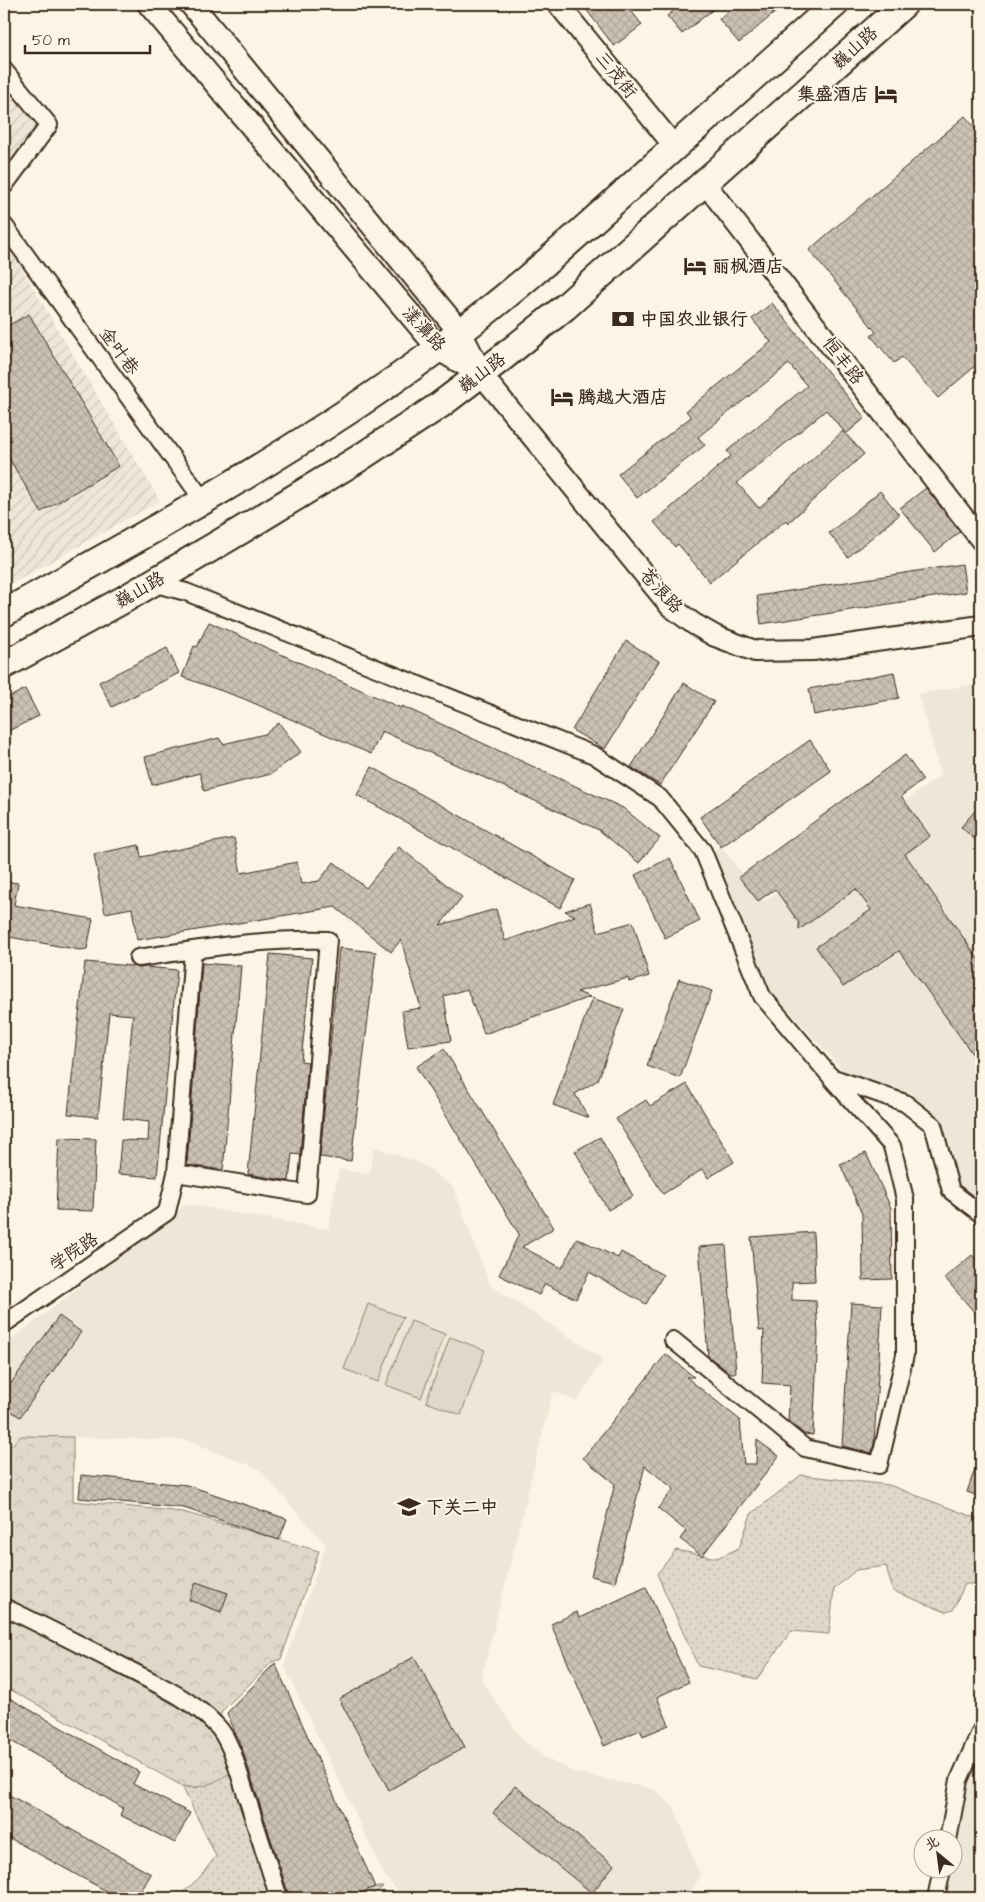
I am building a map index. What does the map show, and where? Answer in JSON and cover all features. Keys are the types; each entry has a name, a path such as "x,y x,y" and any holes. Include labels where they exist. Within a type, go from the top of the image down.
{"highway":[{"path":"4,613 203,500 361,403 438,349 546,263 835,4"},
{"name":"巍山路","path":"4,665 152,583 358,459 414,423 481,374 565,307 904,4"}],"main road":[{"name":"漾濞路","path":"149,4 438,349 481,374"},
{"name":"漾濞路","path":"191,4 460,332 481,374"}],"street":[{"name":"三茂街","path":"558,4 675,147"},
{"path":"4,70 49,125 4,186"},
{"name":"恒丰路","path":"704,182 981,540"},
{"name":"金叶巷","path":"4,224 203,500"},
{"name":"苍浪路","path":"481,374 670,606 694,624 715,636 755,650 813,650 981,626"},
{"path":"152,583 186,592 594,755 660,798 703,851 762,996 892,1146 905,1199 905,1355 878,1465 805,1448 673,1340"},
{"path":"138,958 193,950 305,939 328,940 307,1194 176,1173 193,950"},
{"path":"831,1077 905,1103 933,1125 952,1191 981,1214"},
{"name":"学院路","path":"4,1324 167,1212 176,1173"},
{"path":"4,1607 53,1630 168,1690 205,1714 217,1726 233,1754 280,1898"},
{"path":"950,1830 959,1780 981,1730"},
{"path":"936,1898 940,1880"}],"shaded area":[{"path":"4,87 37,127 4,181"},
{"path":"4,239 160,501 4,588"},
{"path":"981,683 981,1207 960,1188 935,1122 849,1077 771,991 710,854 721,847 764,902 941,775 918,694"},
{"name":"下关二中","path":"374,1147 422,1164 453,1187 490,1285 603,1359 577,1401 553,1391 481,1680 522,1739 545,1758 576,1773 654,1789 674,1807 700,1876 688,1898 405,1898 386,1878 284,1666 326,1545 259,1469 187,1440 21,1436 4,1452 4,1343 15,1337 186,1204 328,1229 339,1169 369,1175"},
{"path":"981,1744 981,1898 944,1898 947,1880 962,1880 962,1830 957,1830 965,1783"}],"green space":[{"path":"368,1304 403,1317 378,1382 344,1369"},
{"path":"411,1321 445,1334 421,1398 386,1385"},
{"path":"450,1337 485,1350 461,1415 426,1402"},
{"path":"21,1436 73,1437 73,1501 183,1512 319,1551 281,1659 272,1662 222,1711 213,1732 225,1750 232,1772 203,1786 182,1786 4,1686 4,1452"},
{"path":"801,1475 889,1485 981,1520 981,1584 965,1584 953,1610 946,1612 893,1591 886,1566 856,1570 834,1589 829,1634 791,1631 757,1679 698,1666 657,1574 676,1550 717,1558 739,1548 751,1514"},
{"path":"232,1772 272,1898 177,1898 200,1877 216,1856 182,1786 194,1788"},
{"path":"375,1887 383,1887 367,1898 347,1898"}],"building":[{"path":"582,4 626,4 642,25 614,46"},
{"path":"682,4 720,4 682,34 667,16"},
{"path":"737,4 785,4 739,43 719,19"},
{"path":"965,116 981,135 981,361 938,398 902,357 894,363 871,336 876,332 809,250"},
{"path":"772,303 865,418 846,434 826,410 737,483 759,508 843,431 864,454 788,523 786,520 710,582 678,544 675,547 654,522 731,456 727,451 807,386 789,364 698,437 705,445 637,498 618,474 691,417 686,411 771,342 752,319"},
{"path":"29,314 119,466 41,512 4,450 4,328"},
{"path":"926,488 960,532 935,552 900,508"},
{"path":"880,491 899,515 848,557 829,533"},
{"path":"962,564 966,592 761,624 757,596"},
{"path":"209,622 401,708 402,706 623,808 660,838 639,863 599,830 382,731 371,754 242,698 182,677 194,646 197,647"},
{"path":"626,641 659,661 605,749 572,730"},
{"path":"167,648 179,673 112,707 99,682"},
{"path":"894,672 899,698 814,715 809,689"},
{"path":"684,683 714,702 660,785 631,767"},
{"path":"25,689 39,716 4,733 4,700"},
{"path":"279,723 301,752 271,774 204,791 200,773 152,785 145,757 219,738 223,744 265,734"},
{"path":"810,740 831,771 721,847 700,817"},
{"path":"905,755 923,780 901,796 930,836 905,854 981,963 981,1066 899,951 843,987 816,947 871,910 856,889 799,930 799,923 775,889 758,901 739,877"},
{"path":"372,767 575,880 560,908 357,795"},
{"path":"981,804 981,845 961,827"},
{"path":"234,838 241,873 297,862 301,884 319,881 334,862 366,888 399,847 462,897 440,925 496,909 505,941 575,916 565,911 590,903 598,932 633,922 649,976 629,982 628,978 577,992 590,997 484,1034 467,989 444,996 451,1041 408,1047 402,1011 421,1008 401,940 391,952 335,907 137,940 132,908 105,913 94,854 139,845 141,857"},
{"path":"670,858 700,921 665,938 635,875"},
{"path":"4,881 18,883 14,905 93,919 87,949 80,950 4,936"},
{"path":"339,948 376,952 351,1161 320,1157"},
{"path":"270,954 312,958 301,1061 308,1062 300,1155 292,1154 289,1181 248,1174"},
{"path":"85,962 177,970 157,1177 118,1174 121,1140 148,1141 149,1122 123,1119 133,1015 109,1013 98,1117 68,1114"},
{"path":"202,963 241,966 223,1170 187,1165"},
{"path":"679,979 712,991 680,1078 647,1066"},
{"path":"592,998 624,1009 598,1080 575,1094 589,1118 553,1105"},
{"path":"444,1049 554,1228 522,1247 562,1268 577,1238 618,1258 621,1252 663,1275 646,1304 589,1272 576,1299 545,1284 539,1295 499,1275 519,1234 416,1067"},
{"path":"687,1084 734,1162 708,1178 703,1169 663,1194 616,1119 646,1100 650,1106"},
{"path":"600,1137 633,1196 608,1210 575,1151"},
{"path":"59,1138 96,1139 93,1211 56,1210"},
{"path":"866,1153 891,1208 892,1279 863,1280 862,1214 840,1164"},
{"path":"813,1232 815,1281 792,1282 792,1300 816,1301 818,1335 813,1435 804,1434 788,1421 790,1385 762,1383 764,1330 759,1331 751,1237"},
{"path":"726,1245 736,1373 730,1373 708,1356 699,1247"},
{"path":"972,1255 981,1266 981,1320 945,1278"},
{"path":"851,1303 882,1305 872,1453 842,1446"},
{"path":"59,1316 81,1332 20,1417 4,1406 4,1393"},
{"path":"666,1354 694,1377 686,1377 740,1420 744,1464 756,1464 757,1440 779,1456 702,1556 680,1539 686,1531 658,1508 674,1489 645,1466 615,1582 591,1576 615,1484 583,1458"},
{"path":"979,1457 981,1457 981,1497 967,1492"},
{"path":"81,1475 187,1485 287,1519 279,1540 184,1508 79,1498"},
{"path":"196,1582 228,1593 221,1612 189,1600"},
{"path":"646,1587 689,1682 657,1697 669,1725 643,1736 640,1730 604,1746 551,1624 577,1612 579,1618"},
{"path":"414,1657 465,1747 389,1790 339,1699"},
{"path":"275,1663 375,1887 347,1898 291,1898 289,1896 243,1751 227,1713"},
{"path":"4,1695 139,1772 133,1784 190,1813 175,1843 120,1815 123,1808 4,1737"},
{"path":"515,1786 614,1865 592,1893 493,1813"},
{"path":"4,1792 151,1874 137,1898 119,1898 4,1835"}],"place":[{"name":"集盛酒店","path":"886,94"},
{"name":"丽枫酒店","path":"695,266"},
{"name":"中国农业银行","path":"623,319"},
{"name":"腾越大酒店","path":"562,397"},
{"name":"下关二中","path":"409,1507"}]}
